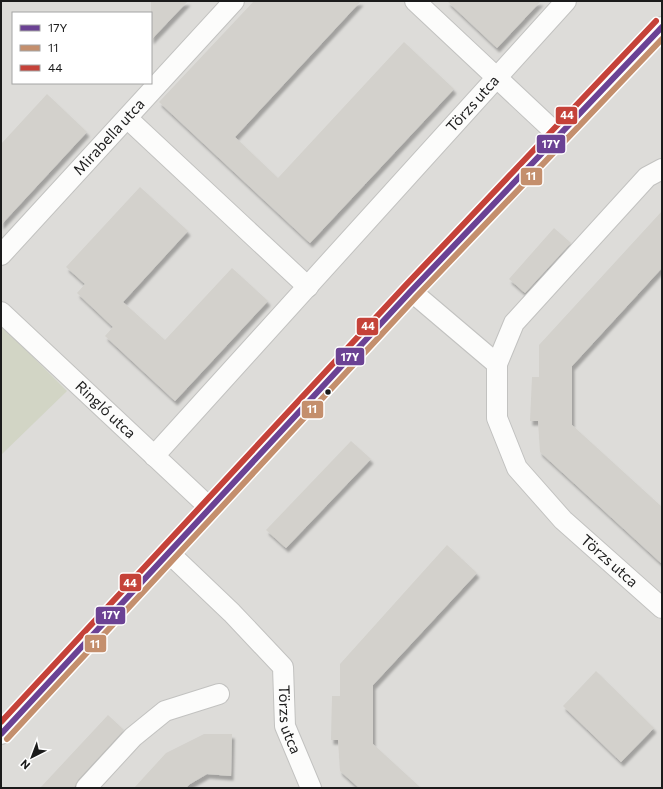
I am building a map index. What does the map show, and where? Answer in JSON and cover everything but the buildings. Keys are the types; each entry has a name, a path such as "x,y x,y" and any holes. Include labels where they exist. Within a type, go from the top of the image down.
{"street":[{"name":"Mirabella utca","path":"1,255 234,1"},
{"path":"415,1 559,136"},
{"name":"Törzs utca","path":"154,456 566,1"},
{"path":"1,734 411,291 662,28"},
{"path":"127,118 308,287"},
{"name":"Törzs utca","path":"662,169 647,177 514,323 497,364 497,418 517,468 563,520 662,608"},
{"path":"411,291 497,364"},
{"name":"Ringló utca","path":"1,312 210,508"},
{"name":"Törzs utca","path":"168,552 226,608 283,667 285,726 311,788"},
{"path":"86,788 133,737 165,711 219,694"}],"shaded area":[{"path":"1,1 662,1 662,788 1,788"},
{"path":"1,325 67,391 1,455"}],"transit line":[{"name":"44","path":"1,722 405,286 656,21"},
{"name":"17Y","path":"1,734 411,291 662,27"},
{"name":"11","path":"7,739 417,296 662,39"}]}
